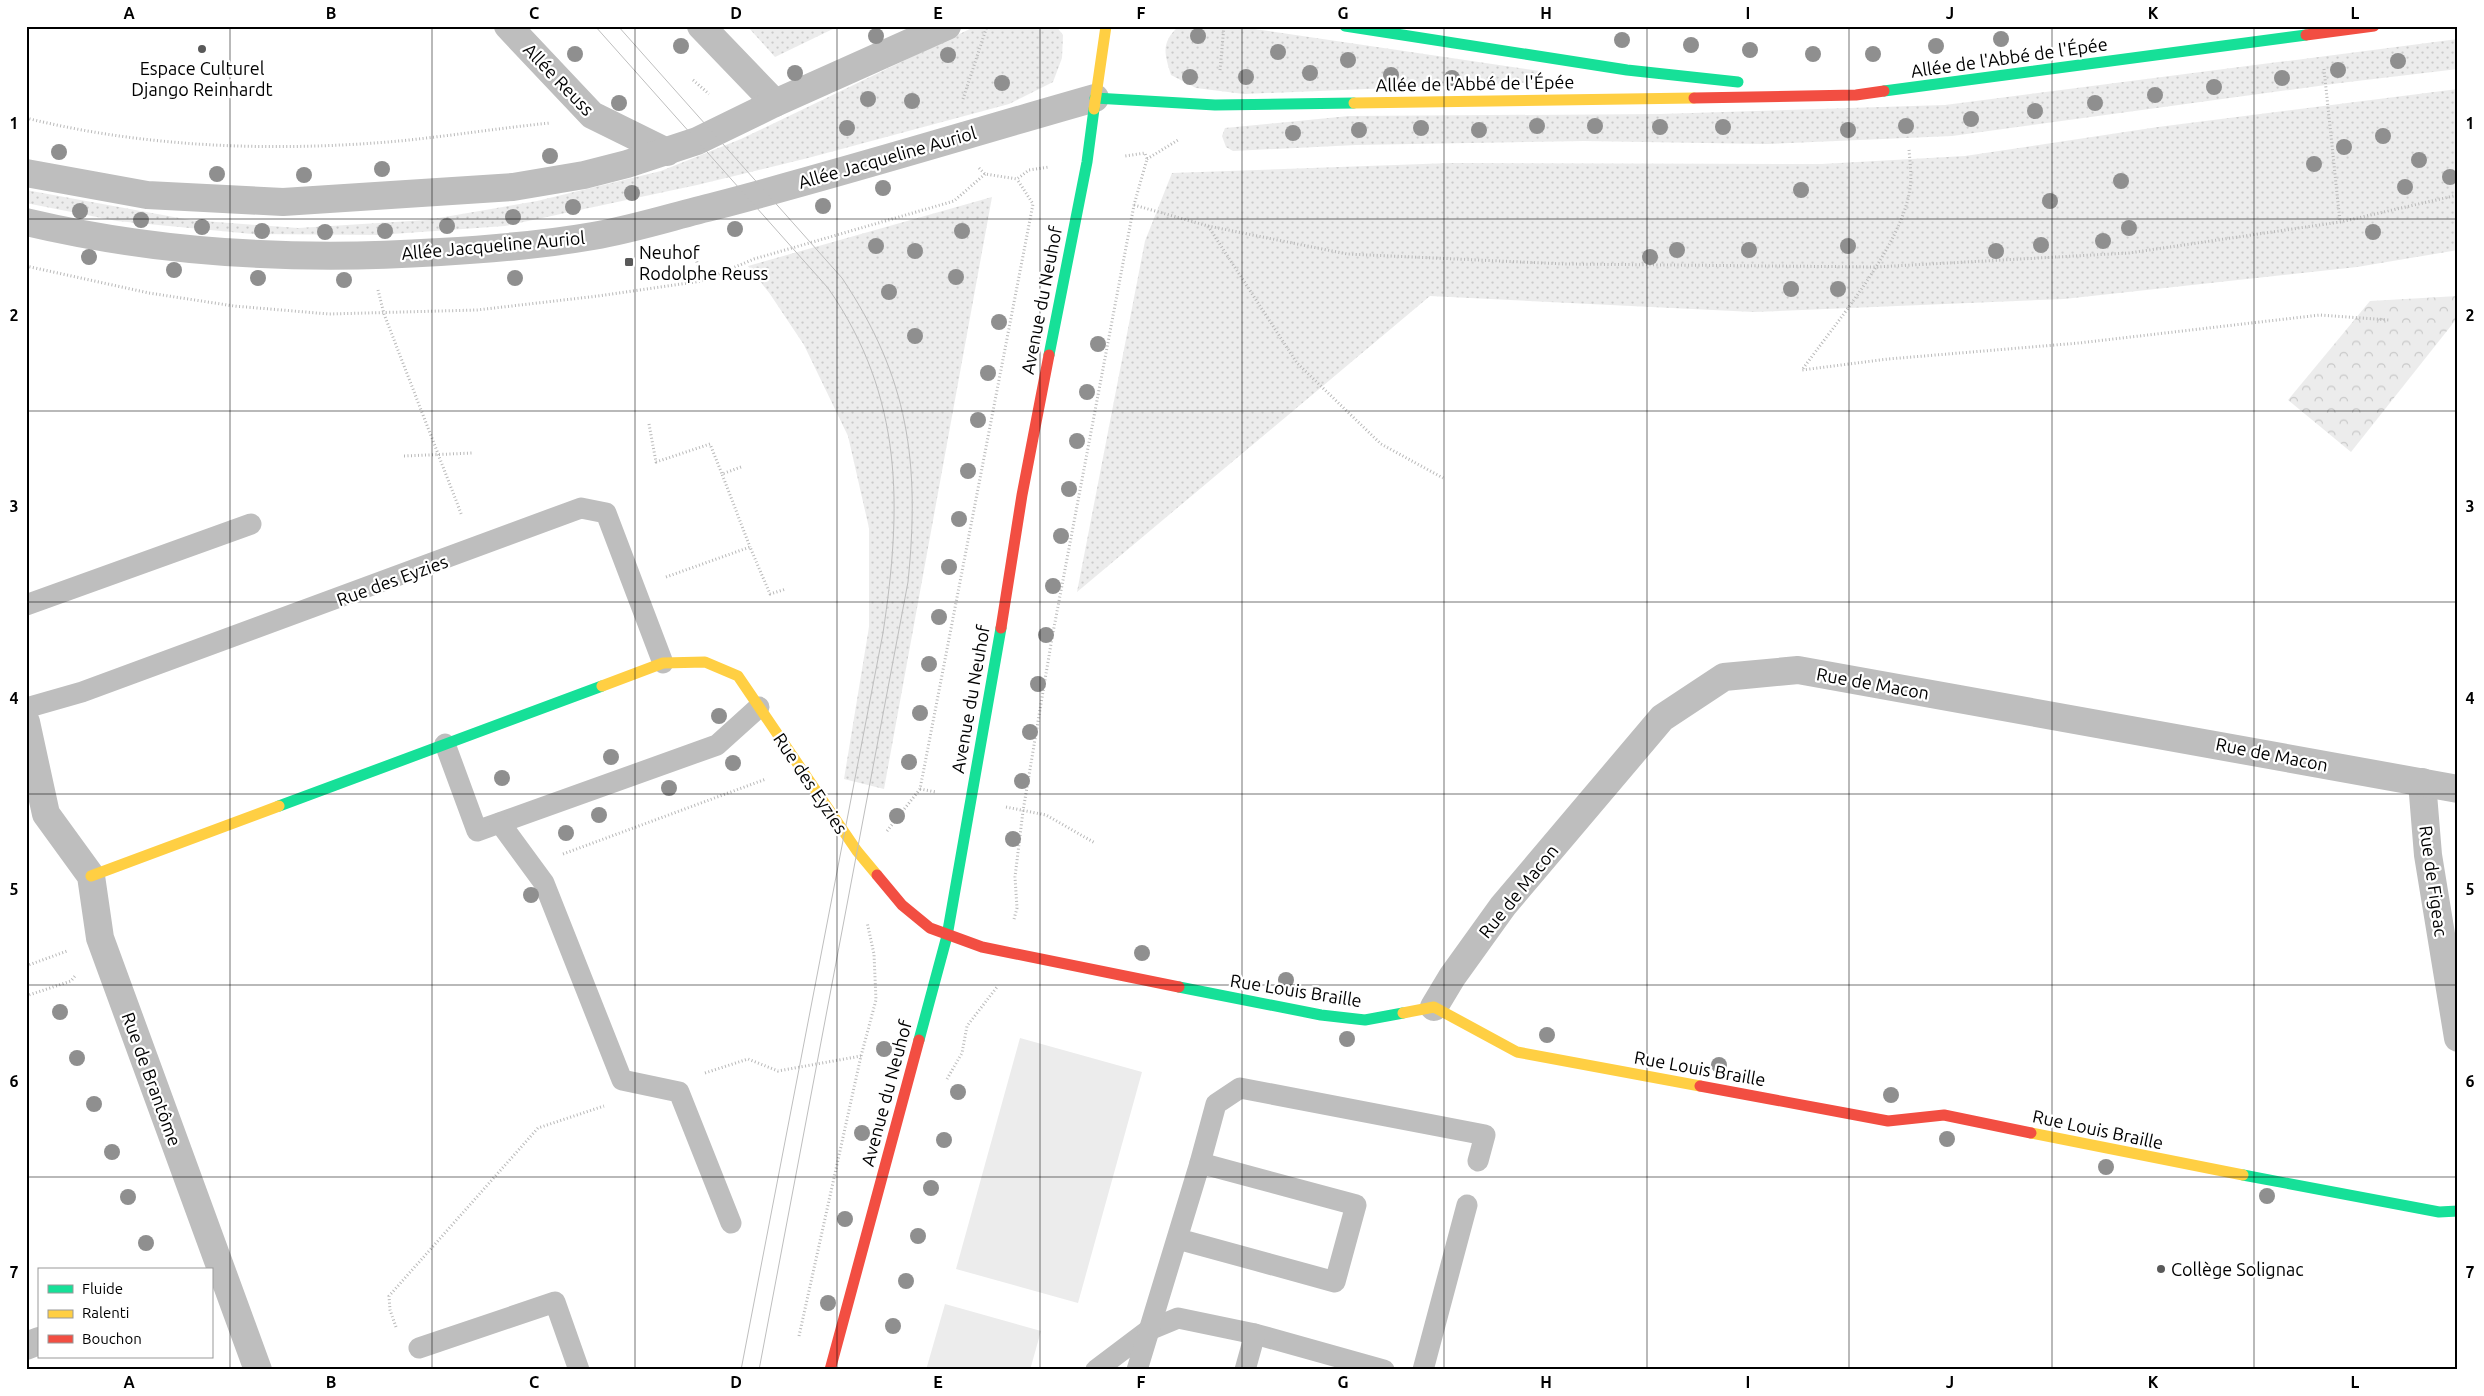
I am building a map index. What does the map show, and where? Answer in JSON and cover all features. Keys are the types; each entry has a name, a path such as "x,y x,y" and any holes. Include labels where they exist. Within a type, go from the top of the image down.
{"street":[{"name":"Allée Reuss","path":"508,26 592,116 667,152"},
{"path":"701,26 775,103"},
{"path":"26,173 147,195 283,202 513,187 584,175 667,152 697,141 775,103 947,26"},
{"name":"Avenue du Neuhof","path":"830,1370 947,936 1042,384 1087,162 1094,98 1106,26"},
{"name":"Allée de l'Abbé de l'Épée","path":"1345,26 1441,34 1628,70 1747,83"},
{"name":"Allée de l'Abbé de l'Épée","path":"1094,98 1215,105 1856,95 2374,26"},
{"name":"Allée de l'Abbé de l'Épée","path":"1766,85 1856,95"},
{"name":"Allée Jacqueline Auriol","path":"26,222 72,233 168,247 273,256 370,256 502,248 594,236 766,193 1094,98"},
{"name":"Rue des Eyzies","path":"91,876 663,663 705,662 738,676 874,872 916,918 947,936"},
{"name":"Rue de Macon","path":"1434,1007 1452,977 1503,906 1662,718 1724,677 1798,670 2458,789"},
{"path":"26,722 36,816"},
{"name":"Rue de Figeac","path":"2422,782 2428,855 2458,1038"},
{"name":"Rue de Brantôme","path":"36,816 91,876 100,938 217,1275 258,1370"},
{"name":"Rue Louis Braille","path":"947,936 1008,954 1321,1015 1365,1020 1434,1007 1517,1052 1888,1121 1944,1115 2170,1162 2440,1212 2458,1211"},
{"path":"26,1346 38,1341"}],"lane":[{"name":"Rue des Eyzies","path":"26,708 82,692 581,508 606,513 663,663"},
{"path":"26,604 251,524"},
{"path":"445,744 477,831 717,745 759,707"},
{"path":"500,823 544,883 622,1080 679,1092 731,1223"},
{"path":"1137,1370 1178,1239 1216,1104 1240,1088 1485,1135 1478,1161"},
{"path":"1178,1239 1334,1282 1346,1243 1356,1205 1200,1163"},
{"path":"1423,1370 1467,1205"},
{"path":"420,1348 555,1302 579,1370"},
{"path":"1096,1370 1149,1330 1178,1318 1255,1334 1361,1367 1384,1370"},
{"path":"1245,1370 1255,1334"}],"path":[{"path":"26,30 31,26"},
{"path":"960,106 987,26"},
{"path":"1220,73 1224,26"},
{"path":"2323,62 2325,96 2340,222"},
{"path":"693,80 710,95"},
{"path":"26,118 108,134 174,142 266,146 400,141 550,123"},
{"path":"1909,150 1910,189 1899,225 1876,266 1802,370 1888,360 2079,343 2320,315 2388,320"},
{"path":"1013,925 1017,908 1015,877 1023,811 1052,638 1134,205 1147,159 1145,153"},
{"path":"973,162 985,174 1017,179 1029,170"},
{"name":"Avenue du Neuhof","path":"970,798 920,789 1033,204 1017,179"},
{"path":"1134,205 1208,226 1347,254 1566,264 1876,266 2128,253 2340,222 2458,194"},
{"path":"1208,226 1297,363 1381,444 1443,478"},
{"path":"370,256 384,314 474,549"},
{"path":"649,424 656,462 710,444 770,594 786,589"},
{"path":"404,456 473,453"},
{"path":"722,474 741,467"},
{"path":"634,588 750,547"},
{"path":"531,866 774,776"},
{"path":"970,798 1046,815 1094,843"},
{"path":"26,966 100,938"},
{"path":"26,996 71,981 100,938"},
{"name":"Avenue du Neuhof","path":"798,1341 861,1056 876,1000"},
{"path":"399,1336 390,1310 390,1296 538,1128 748,1059 778,1071 861,1056"}],"green space":[{"path":"747,26 839,26 775,57"},
{"path":"976,26 1056,26 1063,35 1062,58 1053,82 1009,104 808,158 697,185 505,226 378,235 252,234 117,221 26,203 26,190 190,220 298,228 427,220 537,201 661,171 741,139"},
{"path":"1179,26 1234,26 1540,71 1540,82 1244,94 1196,88 1171,75 1166,48 1169,37"},
{"path":"2458,39 2458,69 2340,83 1952,136 1767,144 1584,141 1356,145 1233,151 1226,147 1222,136 1225,128 1349,116 1661,114 1945,105"},
{"path":"2458,89 2458,250 2357,267 2064,299 1754,312 1430,296 1077,592 1145,241 1172,173 1451,163 1822,164 1965,156 2158,127"},
{"path":"992,197 884,789 844,779 869,627 869,528 848,436 804,345 770,294 748,266"},
{"path":"2458,296 2458,317 2351,452 2288,400 2370,301"},
{"path":"1020,1038 1142,1072 1078,1303 956,1269"},
{"path":"945,1304 1041,1331 1030,1370 926,1370"}],"tram line":[{"path":"595,26 828,288 853,329 871,370 884,412 891,454 894,497 893,541 883,633 741,1370"},
{"path":"618,26 842,278 865,315 882,351 905,423 910,460 912,498 908,582 759,1370"}],"traffic: fast":[{"path":"1345,26 1627,70 1738,82"},
{"path":"1884,91 2306,35"},
{"path":"1095,98 1215,105 1354,103"},
{"path":"1049,355 1087,162 1094,109"},
{"path":"919,1040 947,936 1001,628"},
{"path":"279,806 602,686"},
{"path":"1179,987 1321,1015 1365,1020 1403,1013"},
{"path":"2243,1175 2439,1212 2458,1211"}],"traffic: slow":[{"path":"1094,109 1106,26"},
{"path":"1354,103 1694,98"},
{"path":"602,686 663,663 705,662 738,676 857,851 877,875"},
{"path":"91,876 279,806"},
{"path":"1403,1013 1434,1007 1517,1052 1700,1086"},
{"path":"2031,1133 2243,1175"}],"traffic: jam":[{"path":"2306,35 2374,26"},
{"path":"1694,98 1856,95 1884,91"},
{"path":"1001,628 1022,495 1049,355"},
{"path":"877,875 902,905 930,928 982,947 1179,987"},
{"path":"830,1370 919,1040"},
{"path":"1700,1086 1888,1121 1944,1115 2031,1133"}],"place":[{"name":"Espace Culturel Django Reinhardt","path":"202,49"},
{"name":"Neuhof Rodolphe Reuss","path":"629,262"},
{"name":"Collège Solignac","path":"2161,1269"}]}
